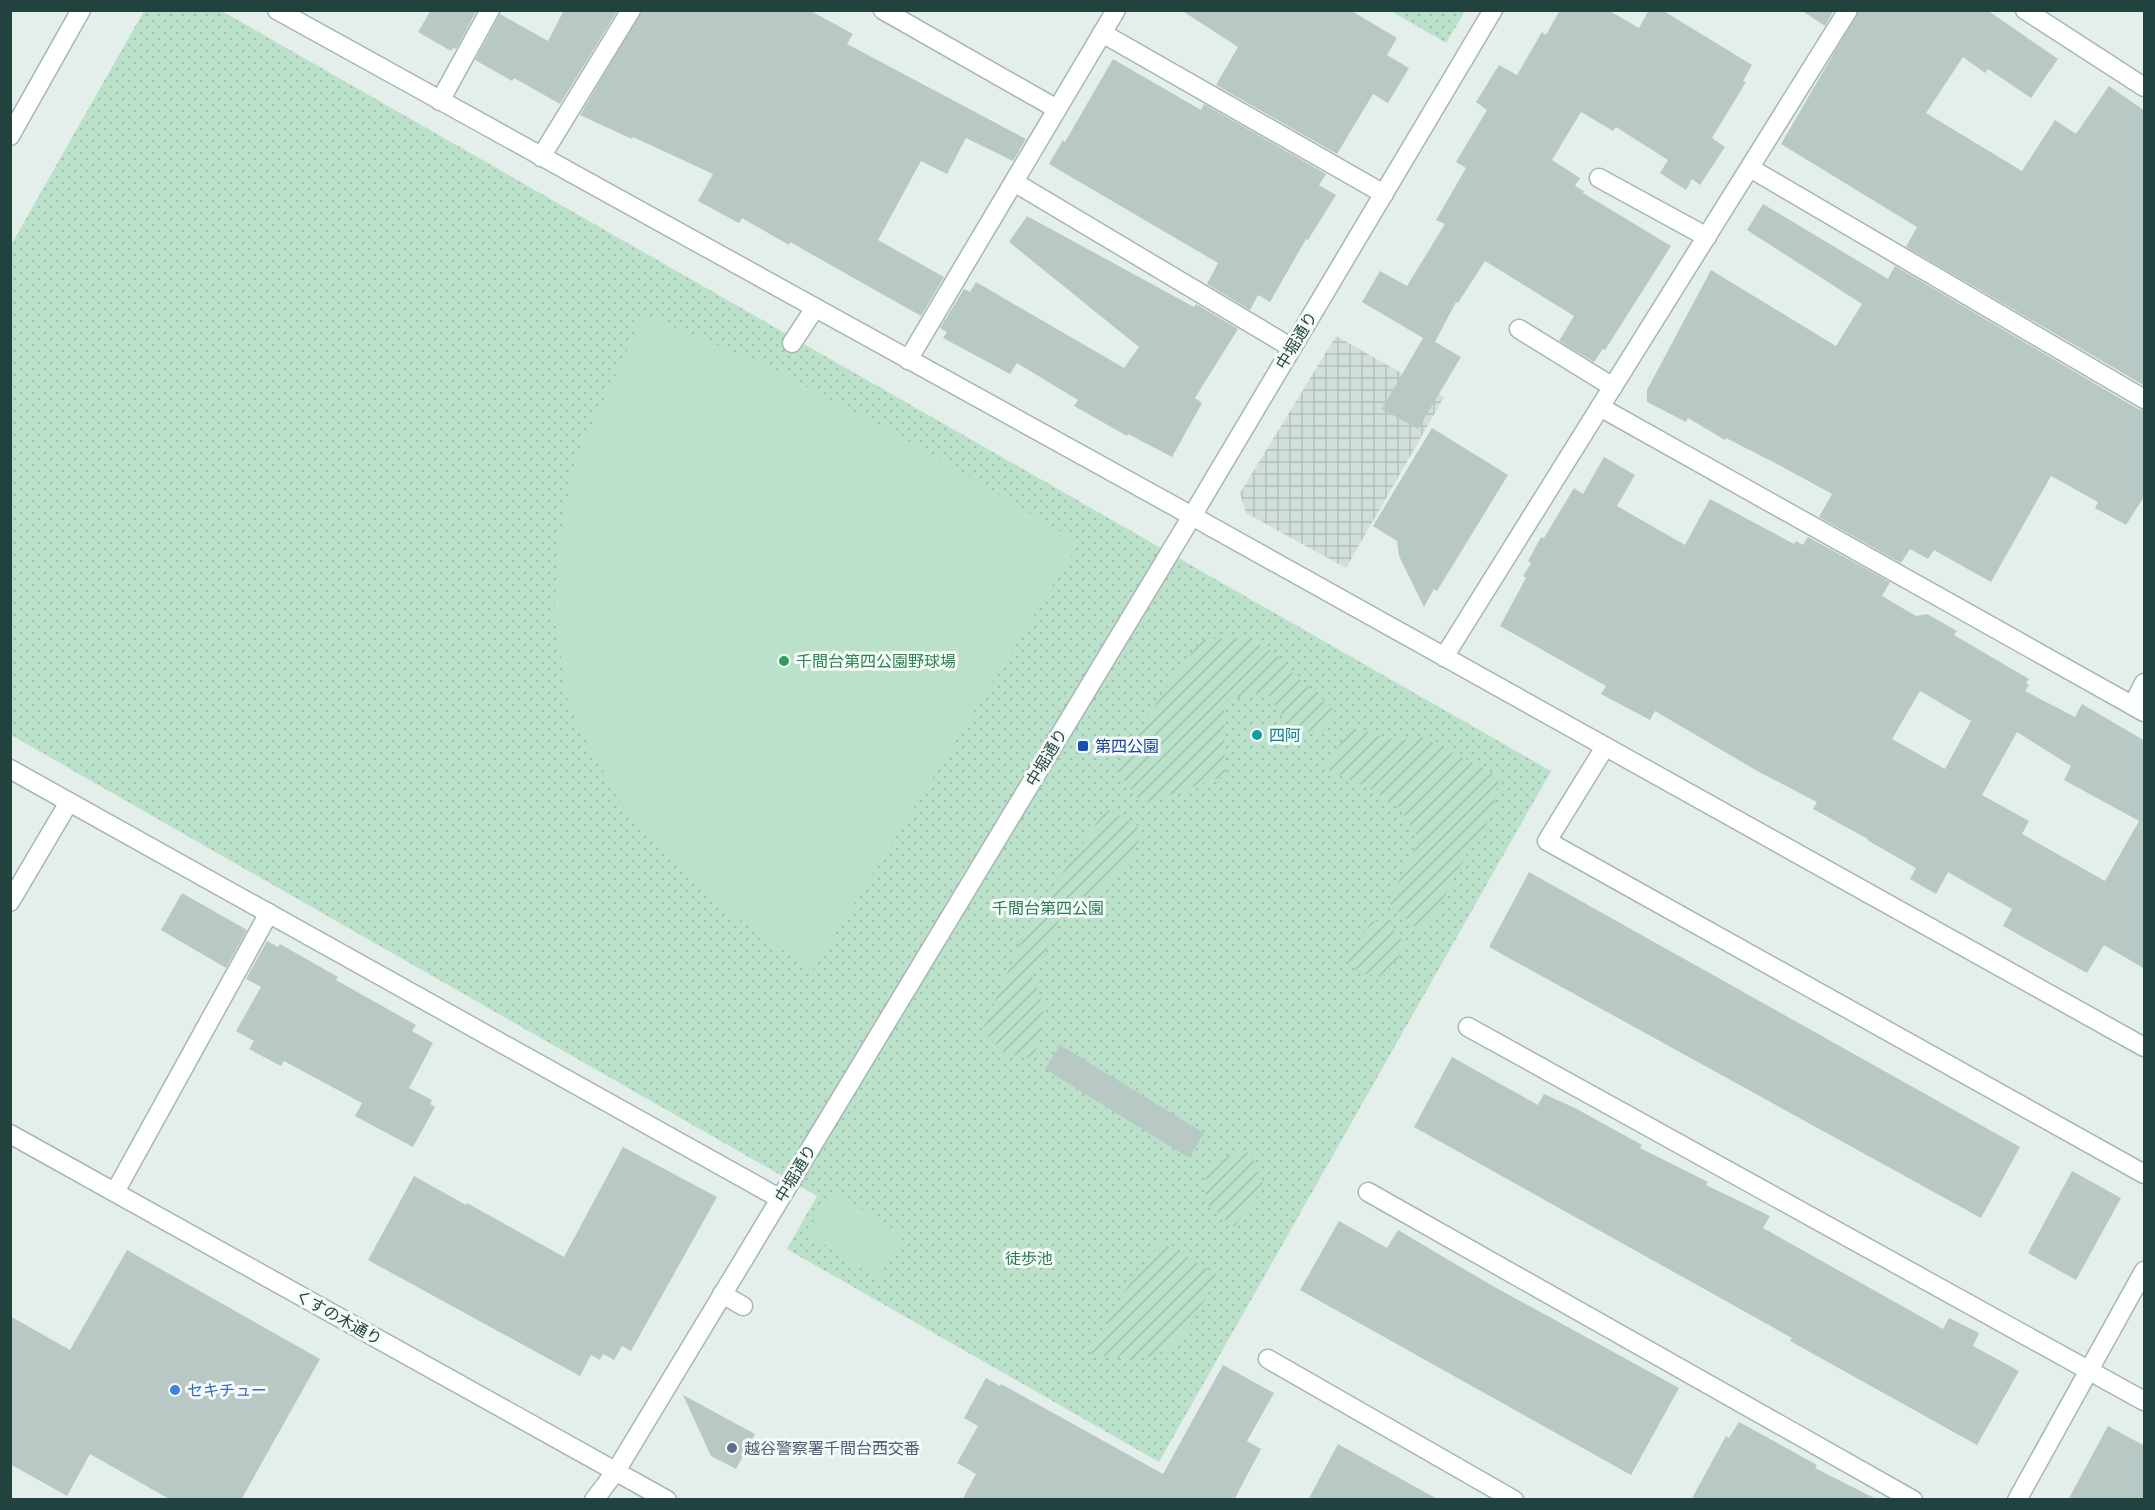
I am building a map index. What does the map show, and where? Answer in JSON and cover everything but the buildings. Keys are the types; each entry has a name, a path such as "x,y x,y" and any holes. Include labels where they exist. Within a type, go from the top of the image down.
{"street":[{"path":"10,136 81,10"},
{"path":"277,10 2145,1047"},
{"path":"440,101 490,10"},
{"path":"542,157 631,10"},
{"path":"883,10 1057,109"},
{"path":"908,360 1116,10"},
{"name":"中堀通り","path":"594,1500 616,1471 1192,516 1493,10"},
{"path":"1443,657 1848,10"},
{"path":"2025,10 2145,87"},
{"path":"1102,33 1384,194"},
{"path":"1750,168 2145,399"},
{"path":"1599,178 1707,237"},
{"path":"1014,182 1292,348"},
{"path":"792,343 815,308"},
{"path":"1519,329 1613,387"},
{"path":"1600,407 2139,709 2145,683"},
{"path":"1605,747 1547,841 2145,1174"},
{"path":"10,769 779,1198"},
{"path":"10,902 69,802"},
{"path":"115,1192 269,913"},
{"path":"1468,1027 2145,1401"},
{"name":"くすの木通り","path":"10,1134 667,1500"},
{"path":"1368,1191 1913,1500"},
{"path":"2017,1500 2145,1271"},
{"path":"722,1294 743,1306"},
{"path":"1268,1359 1514,1500"}],"shaded area":[{"path":"1336,336 1444,397 1346,568 1246,513 1240,493"}],"green space":[{"name":"千間台第四公園","path":"220,10 1551,771 1159,1462 787,1249 817,1196 11,735 11,245 144,11"},
{"path":"1391,11 1465,11 1446,43"},
{"name":"千間台第四公園野球場","path":"644,315 768,366 920,447 1079,543 812,971 735,916 678,868 617,797 569,707 554,614 559,542 575,460"},
{"path":"1244,637 1276,653 1288,669 1335,710 1324,731 1293,732 1266,692 1224,700 1225,776 1143,804 1118,772 1159,698 1201,640"},
{"path":"1352,728 1397,741 1422,737 1499,776 1493,813 1465,857 1431,923 1418,929 1388,902 1420,840 1398,806 1367,787 1323,768"},
{"path":"1106,809 1136,824 1141,835 1131,863 1104,889 1066,903 1053,936 1032,976 1044,1008 1035,1058 1005,1054 982,1031 1030,921"},
{"path":"1387,920 1404,943 1398,959 1382,977 1358,973 1348,962 1371,922"},
{"path":"1240,1149 1252,1155 1263,1184 1257,1197 1234,1227 1205,1202 1207,1169"},
{"path":"833,1191 904,1236 878,1279 806,1233"},
{"path":"1161,1242 1218,1275 1190,1325 1171,1346 1147,1357 1090,1354 1128,1286"}],"place":[{"name":"千間台第四公園野球場","path":"784,661"},
{"name":"四阿","path":"1257,735"},
{"name":"第四公園","path":"1083,746"},
{"name":"セキチュー","path":"175,1390"},
{"name":"越谷警察署千間台西交番","path":"732,1448"}],"park label":[{"name":"徒歩池","path":"1029,1258"}]}
